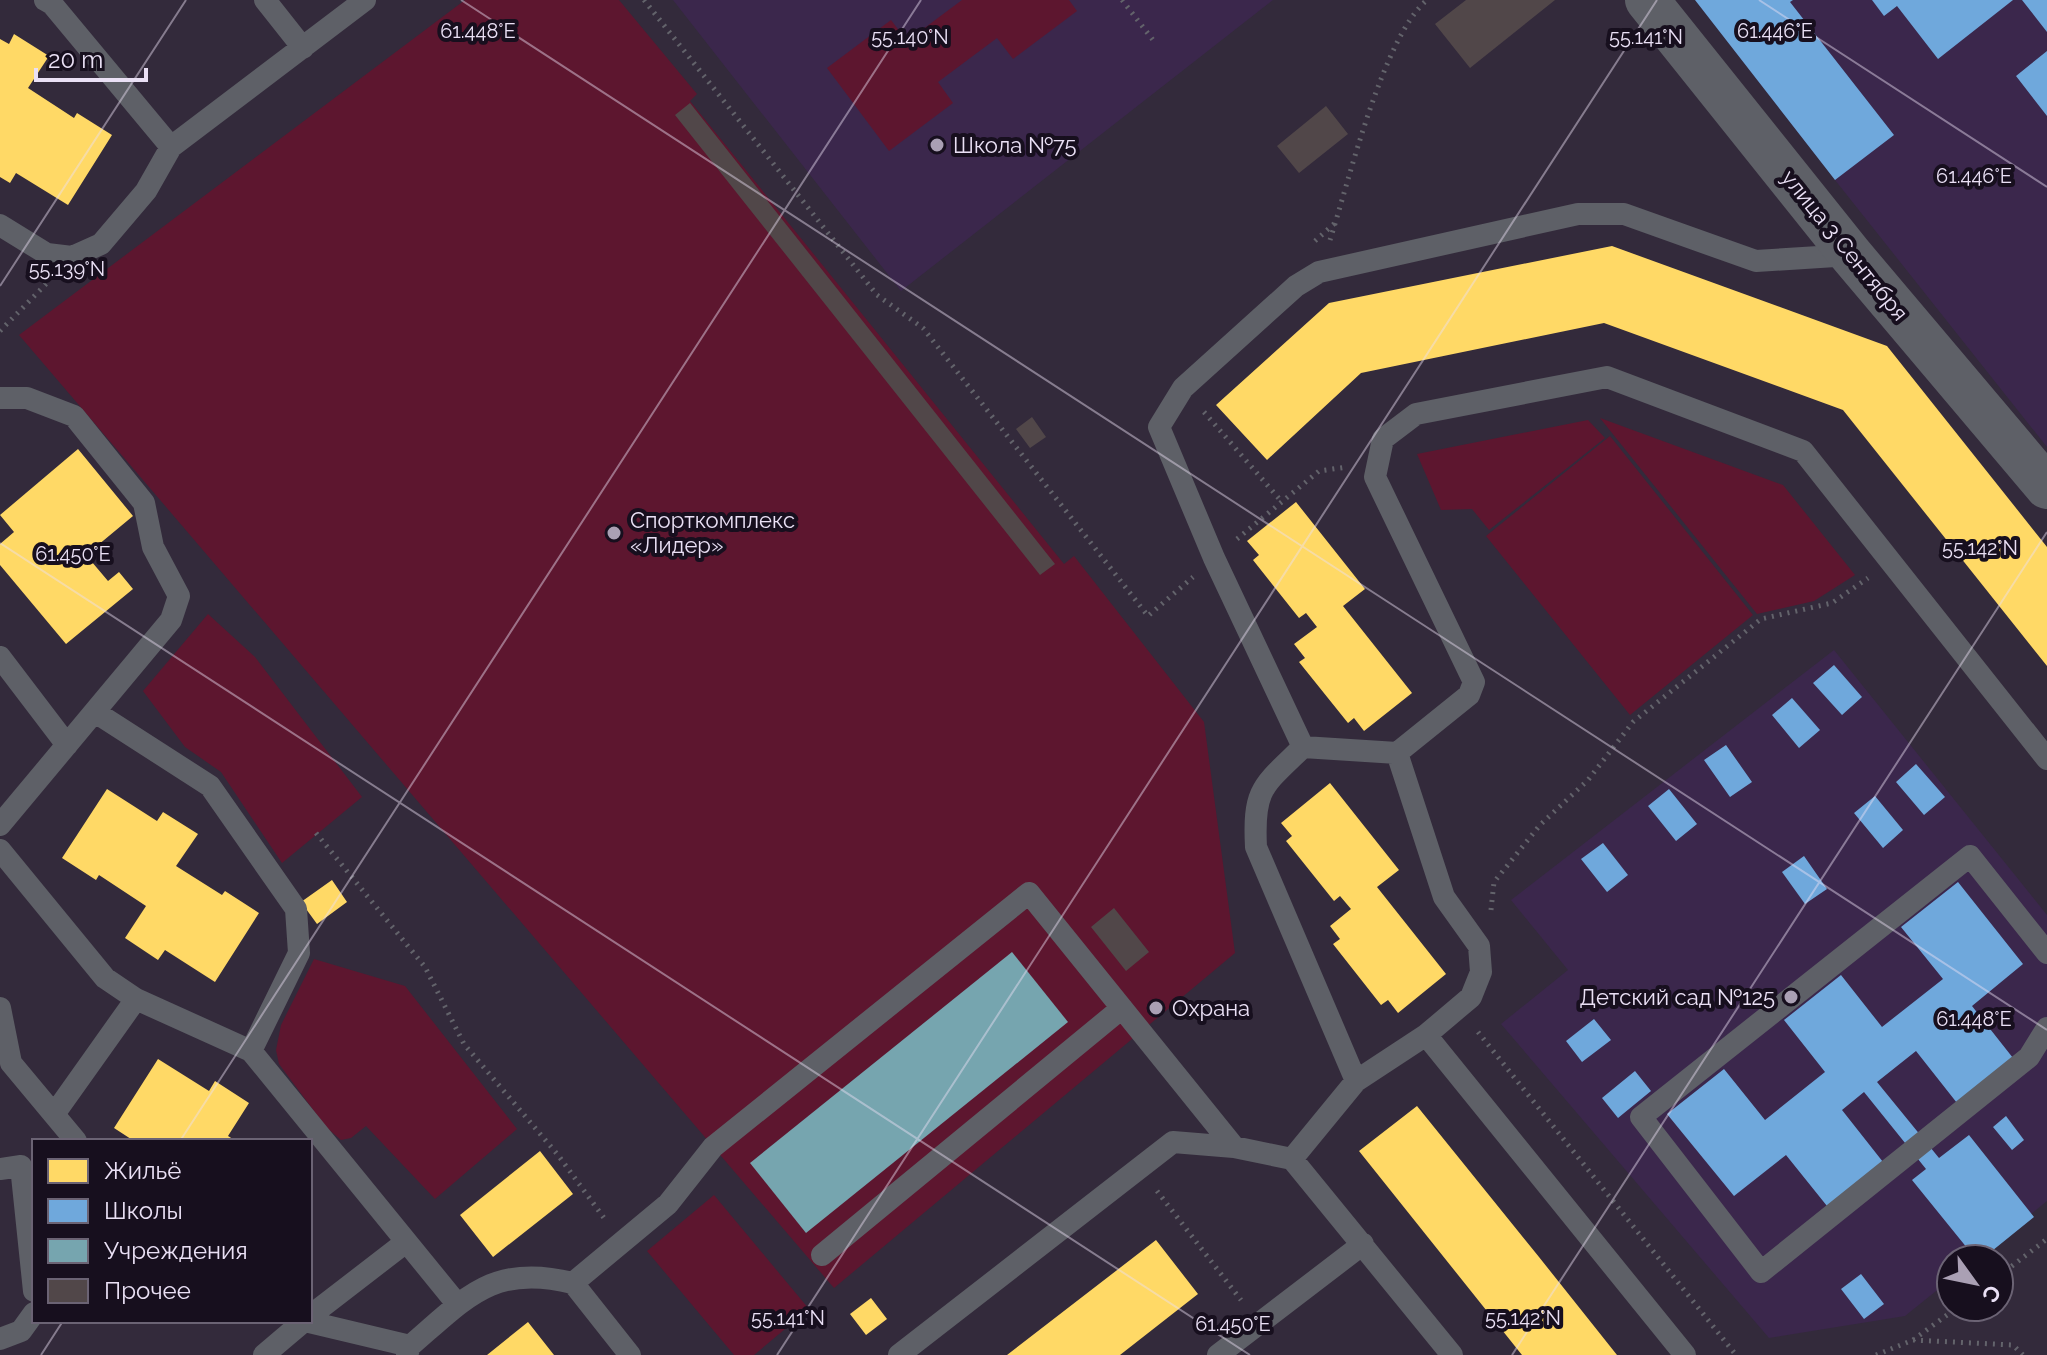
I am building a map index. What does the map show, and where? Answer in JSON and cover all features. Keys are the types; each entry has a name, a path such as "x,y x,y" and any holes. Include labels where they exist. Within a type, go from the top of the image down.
{"street":[{"name":"улица 3 Сентября","path":"1647,0 1851,255 2047,487"}],"lane":[{"path":"265,0 303,48"},
{"path":"0,225 47,254 72,257 101,244 146,191 171,147 365,0"},
{"path":"52,1 171,147"},
{"path":"1303,747 1214,558 1159,427 1183,388 1296,286 1319,272 1578,214 1601,212 1624,214 1756,261 1851,255"},
{"path":"1356,1081 1256,847 1254,808 1267,782 1303,747 1397,753 1469,695 1474,682 1375,477 1383,439 1416,414 1607,377 1803,451 1889,564 2047,759"},
{"path":"0,398 27,398 74,416 144,503 153,547 179,596 171,620 0,825"},
{"path":"0,657 67,745"},
{"path":"95,712 210,786 296,909 299,953 251,1051"},
{"path":"1292,1159 1356,1081 1426,1035 1471,997 1481,972 1479,946 1444,897 1397,753"},
{"path":"0,850 105,978 136,999 251,1051 458,1305"},
{"path":"2047,953 1970,856 1641,1117 1761,1272 2029,1057 2047,1028"},
{"path":"573,1283 668,1204 713,1147 1029,893 1234,1147"},
{"path":"55,1113 136,999"},
{"path":"0,1008 11,1063 74,1139"},
{"path":"822,1255 1122,1008"},
{"path":"1426,1035 1685,1355"},
{"path":"899,1355 1173,1142 1234,1147 1292,1159 1452,1355"},
{"path":"0,1169 21,1166 32,1272"},
{"path":"312,1314 406,1242"},
{"path":"1218,1355 1363,1244"},
{"path":"312,1323 409,1351 458,1305 505,1278 527,1275 573,1283 630,1355"},
{"path":"0,1339 21,1331 32,1316"},
{"path":"264,1355 303,1323"}],"path":[{"path":"644,0 877,295 923,328 1148,616 1319,471 1379,461"},
{"path":"1122,0 1153,40"},
{"path":"1319,272 1393,48 1416,10 1427,0"},
{"path":"0,331 72,257"},
{"path":"1491,912 1494,882 1540,825 1588,780 1633,722 1761,619 1832,603 1889,564"},
{"path":"316,833 425,967 464,1044 558,1155 623,1242"},
{"path":"1479,1019 1478,1034 1736,1355"},
{"path":"1139,1168 1260,1323"},
{"path":"2015,1264 2047,1239"},
{"path":"1876,1355 1913,1340 1936,1323"},
{"path":"1913,1340 2013,1345 2023,1355"}],"shaded area":[{"name":"Спорткомплекс «Лидер»","path":"465,0 619,0 697,94 690,101 1064,564 1074,556 1204,722 1235,953 834,1288 19,335"},
{"name":"Школа №75","path":"673,0 1273,0 901,291"},
{"path":"962,0 1069,0 1077,11 1013,59 997,38 938,82 953,103 889,151 827,68 891,20 907,41"},
{"path":"1695,0 2047,0 2047,447 1835,180"},
{"path":"1600,418 1783,485 1855,575 1814,601 1757,614"},
{"path":"1588,420 1605,438 1489,530 1472,509 1441,510 1417,454"},
{"path":"1610,436 1753,615 1630,715 1486,536"},
{"path":"208,614 255,657 362,797 282,863 221,772 185,747 143,691"},
{"name":"Детский сад №125","path":"1834,650 2047,915 2047,1201 1996,1243 1935,1243 1935,1292 1905,1316 1769,1338 1501,1024 1568,970 1511,900"},
{"path":"314,959 405,986 517,1129 435,1199 366,1126 351,1138 341,1140 326,1127 279,1064 276,1050 281,1025"},
{"path":"714,1195 809,1309 754,1355 734,1355 647,1251"}],"building: Жильё":[{"path":"14,34 49,56 28,88 74,118 77,113 112,135 68,205 16,173 10,183 0,177 0,39 9,44"},
{"path":"1612,246 1887,346 2047,547 2047,666 1843,410 1604,323 1361,373 1267,460 1216,405 1329,303"},
{"path":"78,449 133,516 86,555 108,581 119,572 133,589 66,644 0,565 0,544 14,532 0,515"},
{"path":"1296,502 1365,589 1343,606 1412,693 1364,731 1354,718 1348,723 1299,662 1305,658 1294,644 1317,627 1306,613 1299,618 1253,560 1259,555 1247,541"},
{"path":"1330,783 1399,870 1377,887 1446,974 1398,1013 1388,1000 1381,1005 1333,944 1340,939 1330,926 1351,909 1340,896 1334,901 1286,841 1292,836 1281,823"},
{"path":"107,789 157,821 163,812 198,834 176,866 222,895 225,891 259,913 215,982 165,950 158,960 125,938 146,906 99,875 96,880 62,858"},
{"path":"332,880 347,902 317,924 301,902"},
{"path":"158,1059 209,1091 215,1081 249,1103 228,1136 233,1139 131,1139 114,1128"},
{"path":"1417,1106 1617,1355 1522,1355 1359,1151"},
{"path":"540,1151 573,1194 493,1257 460,1215"},
{"path":"1156,1240 1198,1294 1120,1355 1007,1355"},
{"path":"871,1298 887,1319 866,1335 850,1314"},
{"path":"528,1322 554,1355 487,1355"}],"building: Школы":[{"path":"1695,0 1793,0 1790,2 1894,135 1835,180"},
{"path":"1872,0 2013,0 1938,59 1897,6 1884,16"},
{"path":"2022,0 2047,0 2047,32"},
{"path":"2047,51 2047,116 2016,76"},
{"path":"1834,665 1862,697 1842,715 1813,683"},
{"path":"1792,698 1820,730 1799,748 1772,715"},
{"path":"1726,745 1752,782 1730,797 1704,760"},
{"path":"1916,764 1945,797 1924,815 1896,782"},
{"path":"1669,789 1697,824 1676,841 1648,806"},
{"path":"1875,796 1903,830 1883,848 1854,813"},
{"path":"1603,843 1628,875 1607,892 1581,859"},
{"path":"1804,856 1827,889 1805,904 1782,872"},
{"path":"1958,882 2023,964 1972,1006 2013,1058 1957,1103 1916,1051 1877,1082 1939,1158 1969,1135 2034,1217 2002,1243 1963,1243 1912,1180 1926,1169 1864,1092 1842,1110 1883,1162 1827,1206 1786,1155 1734,1196 1667,1114 1724,1069 1765,1120 1825,1072 1784,1020 1841,975 1882,1027 1943,979 1901,927"},
{"path":"1594,1019 1611,1040 1582,1062 1566,1041"},
{"path":"1635,1071 1651,1091 1618,1118 1602,1098"},
{"path":"2006,1116 2024,1140 2012,1150 1993,1127"},
{"path":"1861,1274 1884,1304 1864,1319 1841,1289"}],"building: Учреждения":[{"path":"1012,952 1068,1022 806,1233 750,1163"}],"building: Прочее":[{"path":"1466,0 1555,0 1470,68 1435,24"},
{"path":"690,103 1055,564 1040,575 675,115"},
{"path":"1326,106 1348,134 1299,173 1277,146"},
{"path":"1032,417 1046,437 1030,448 1016,429"},
{"path":"1114,908 1149,952 1126,971 1091,927"},
{"name":"Охрана","path":"1155,999 1164,1011 1158,1016 1148,1005"}],"place":[{"name":"Школа №75","path":"937,145"},
{"name":"Спорткомплекс «Лидер»","path":"614,533"},
{"name":"Детский сад №125","path":"1791,997"},
{"name":"Охрана","path":"1156,1008"}]}
